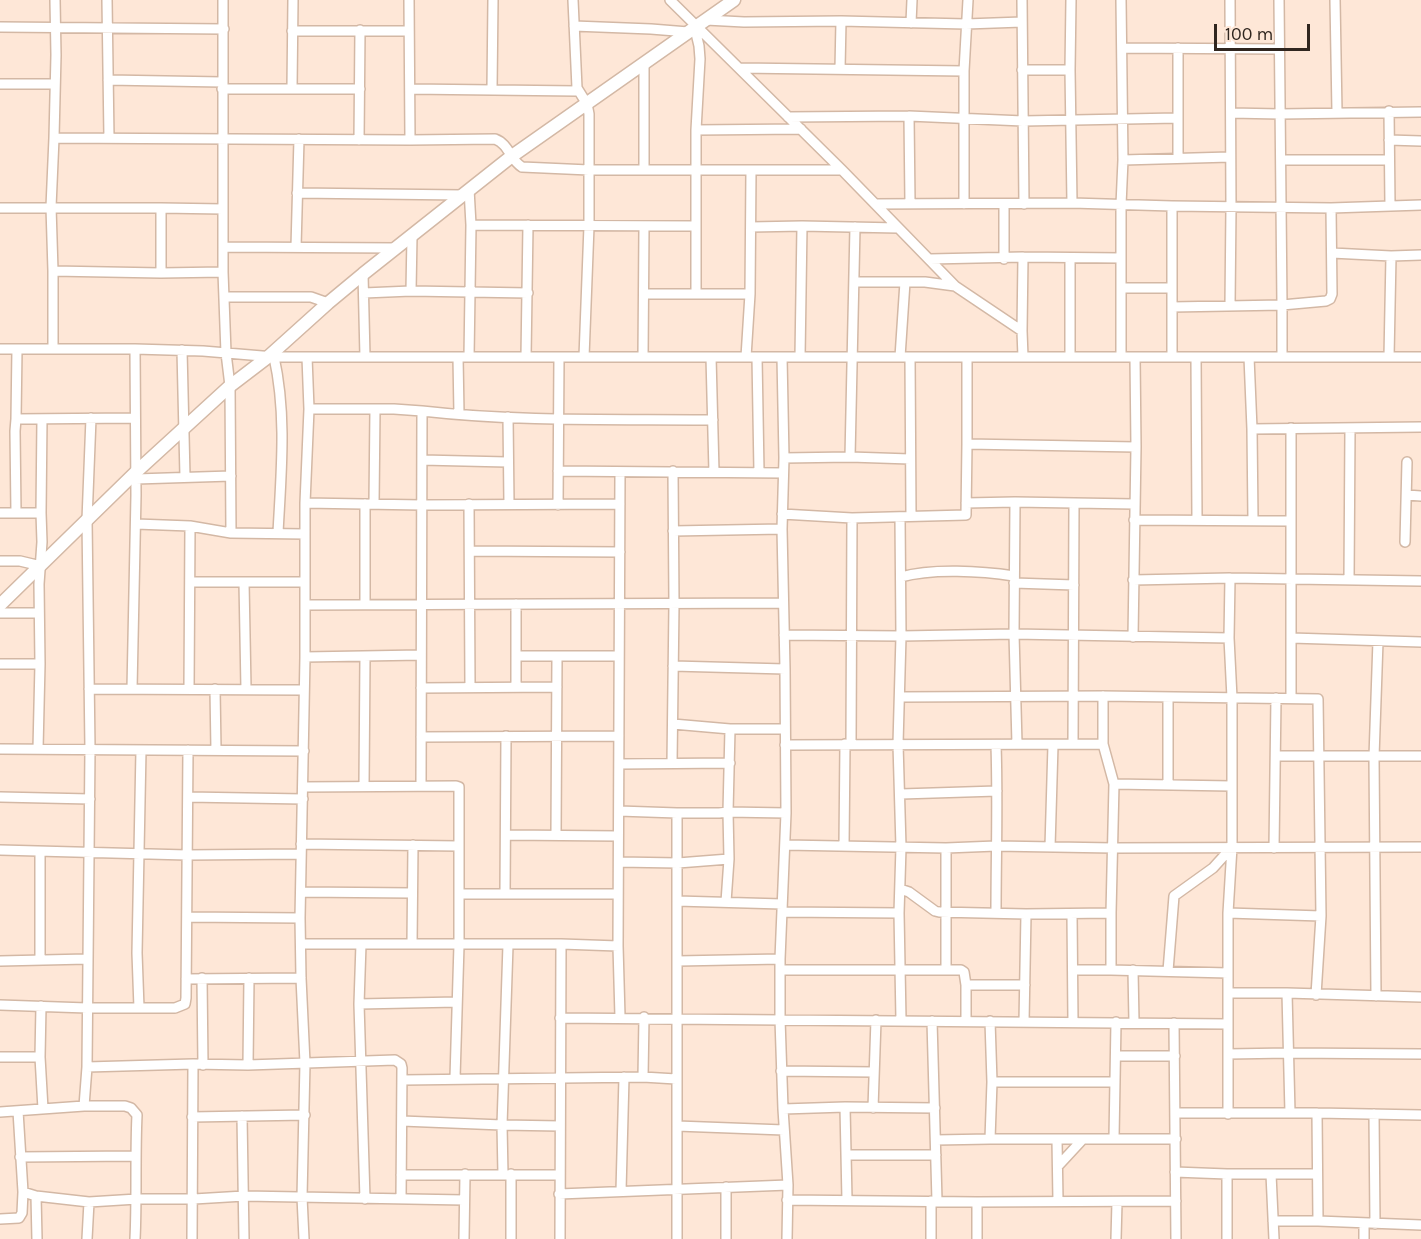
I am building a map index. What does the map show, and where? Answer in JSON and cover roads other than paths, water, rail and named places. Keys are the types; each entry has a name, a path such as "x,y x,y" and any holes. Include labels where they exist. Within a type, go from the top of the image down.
{"main road":[{"path":"0,605 230,386 271,357 328,303 363,274 512,156 697,27 717,6 734,0"}],"street":[{"path":"53,349 51,207 55,0"},
{"path":"107,0 109,138"},
{"path":"223,0 223,247 226,353 230,386 231,533"},
{"path":"292,88 293,0"},
{"path":"409,0 410,140"},
{"path":"492,89 493,0"},
{"path":"573,0 577,90 587,104 590,135 584,357"},
{"path":"670,0 842,170 955,286 1022,331"},
{"path":"911,23 912,0"},
{"path":"964,204 964,71 968,0"},
{"path":"1022,0 1024,204"},
{"path":"1071,0 1072,203"},
{"path":"1121,0 1123,120 1121,357"},
{"path":"1230,0 1230,305"},
{"path":"1279,0 1282,357"},
{"path":"1335,0 1337,112"},
{"path":"574,26 651,29 744,22 841,21 966,24 1022,22"},
{"path":"840,69 841,21"},
{"path":"0,27 224,29"},
{"path":"696,293 696,130 700,58 697,27"},
{"path":"359,140 360,30"},
{"path":"292,31 409,31"},
{"path":"1122,48 1279,49"},
{"path":"1178,48 1178,158"},
{"path":"644,64 644,170"},
{"path":"740,68 964,71"},
{"path":"1022,70 1070,70"},
{"path":"108,80 222,86 360,89"},
{"path":"0,84 55,84"},
{"path":"410,89 577,90"},
{"path":"1389,111 1390,206"},
{"path":"1231,113 1421,112"},
{"path":"788,117 909,116 1023,121 1177,118"},
{"path":"909,116 910,203"},
{"path":"696,130 801,129"},
{"path":"54,138 495,139 503,143 517,164 522,167 589,170 842,170"},
{"path":"296,246 298,139"},
{"path":"1389,140 1421,141"},
{"path":"1123,160 1230,157"},
{"path":"1281,160 1389,160"},
{"path":"746,357 750,294 751,170"},
{"path":"297,193 466,192 471,225 469,357"},
{"path":"875,204 1072,203 1281,208 1421,205"},
{"path":"1004,204 1004,259"},
{"path":"1172,206 1172,357"},
{"path":"0,208 223,209"},
{"path":"161,208 161,273"},
{"path":"1172,307 1282,305 1330,299 1332,294 1331,208"},
{"path":"471,225 696,226"},
{"path":"526,357 528,225"},
{"path":"800,357 802,226"},
{"path":"643,357 644,227"},
{"path":"751,227 898,228"},
{"path":"850,457 855,227"},
{"path":"411,291 412,236"},
{"path":"223,247 396,248"},
{"path":"1332,252 1421,255"},
{"path":"1389,357 1391,255"},
{"path":"1023,257 1023,357"},
{"path":"1070,258 1070,357"},
{"path":"930,259 1121,258"},
{"path":"53,271 224,272"},
{"path":"363,274 365,357"},
{"path":"855,282 925,282 955,286"},
{"path":"901,1020 899,913 901,794 898,744 901,577 910,459 905,357 905,282"},
{"path":"1121,288 1172,288"},
{"path":"364,293 528,292"},
{"path":"644,294 750,294"},
{"path":"224,297 311,297 328,303"},
{"path":"0,349 182,350 271,357 1421,357"},
{"path":"16,513 17,349"},
{"path":"132,689 136,524 135,349"},
{"path":"182,350 185,477"},
{"path":"271,357 280,386 283,436 278,533"},
{"path":"304,1239 305,1063 300,918 304,751 305,503 309,410 307,357"},
{"path":"458,357 459,414"},
{"path":"558,505 559,357"},
{"path":"711,357 714,472"},
{"path":"757,357 759,472"},
{"path":"782,357 786,813 780,1019 788,1185 787,1239"},
{"path":"782,514 852,518 966,514 967,357"},
{"path":"1133,637 1135,357"},
{"path":"1196,357 1197,519"},
{"path":"1249,357 1253,520"},
{"path":"309,410 375,409 558,419 713,420"},
{"path":"365,604 375,409"},
{"path":"421,786 422,411"},
{"path":"508,417 509,504"},
{"path":"84,1106 87,1067 90,799 87,520 91,418"},
{"path":"16,419 135,418"},
{"path":"38,749 42,419"},
{"path":"1252,429 1421,427"},
{"path":"1291,428 1291,698"},
{"path":"1348,580 1350,429"},
{"path":"967,444 1136,447"},
{"path":"784,458 910,459"},
{"path":"422,460 507,462"},
{"path":"1405,542 1407,462"},
{"path":"558,471 783,472"},
{"path":"672,763 673,471"},
{"path":"620,472 618,836 620,1017"},
{"path":"136,475 231,476"},
{"path":"1407,495 1421,496"},
{"path":"1015,502 1014,634 1017,744"},
{"path":"305,503 620,504"},
{"path":"966,503 1134,504"},
{"path":"1073,744 1074,503"},
{"path":"470,504 470,687"},
{"path":"0,513 41,513"},
{"path":"844,846 852,635 852,518"},
{"path":"1134,520 1290,521"},
{"path":"136,524 190,526 231,533 305,534"},
{"path":"189,689 190,526"},
{"path":"673,531 782,529"},
{"path":"470,551 620,552"},
{"path":"0,561 20,561 41,566"},
{"path":"901,577 926,572 993,573 1014,580 1074,585"},
{"path":"1133,580 1230,578 1421,581"},
{"path":"1228,1114 1228,913 1232,848 1230,578"},
{"path":"190,582 305,582"},
{"path":"244,582 246,689"},
{"path":"305,605 783,603"},
{"path":"516,604 516,687"},
{"path":"0,613 39,613"},
{"path":"784,635 1014,634 1229,638"},
{"path":"1291,638 1421,642"},
{"path":"1376,996 1374,757 1378,641"},
{"path":"305,657 422,655"},
{"path":"364,786 365,656"},
{"path":"516,656 619,656"},
{"path":"556,836 557,657"},
{"path":"0,664 40,664"},
{"path":"673,666 785,669"},
{"path":"421,687 557,687"},
{"path":"89,689 304,690"},
{"path":"215,689 216,750"},
{"path":"900,697 1103,696 1318,699 1321,916 1316,995"},
{"path":"1103,696 1103,744 1114,784 1112,969"},
{"path":"1168,697 1168,784"},
{"path":"1274,848 1276,698"},
{"path":"673,724 730,729 785,729"},
{"path":"726,902 729,859 730,729"},
{"path":"506,736 506,894"},
{"path":"421,737 619,736"},
{"path":"785,745 1103,744"},
{"path":"996,745 998,791 996,913"},
{"path":"1050,847 1053,745"},
{"path":"0,749 304,751"},
{"path":"139,1008 137,953 141,750"},
{"path":"0,1005 139,1008 180,1007 184,1004 186,998 188,750"},
{"path":"1276,756 1421,756"},
{"path":"619,764 730,763"},
{"path":"1114,784 1232,786"},
{"path":"303,786 459,787 459,945 455,1078"},
{"path":"901,794 998,791"},
{"path":"0,797 90,799"},
{"path":"188,797 303,799"},
{"path":"619,811 786,813"},
{"path":"677,813 677,1239"},
{"path":"506,835 618,836"},
{"path":"0,850 187,855 413,845 458,846"},
{"path":"412,944 413,845"},
{"path":"785,845 946,848 996,846 1421,847"},
{"path":"946,848 946,969"},
{"path":"1168,971 1174,896 1212,868 1232,848"},
{"path":"40,852 40,960"},
{"path":"619,862 678,863 729,859"},
{"path":"900,889 909,892 937,911 946,912 1072,914 1111,912"},
{"path":"301,892 412,893"},
{"path":"459,894 618,894"},
{"path":"677,901 899,913"},
{"path":"1228,913 1321,916"},
{"path":"1024,1022 1026,914"},
{"path":"1072,914 1073,1022"},
{"path":"187,917 300,918"},
{"path":"301,944 618,946"},
{"path":"362,944 359,1004 365,1199"},
{"path":"560,1239 561,944"},
{"path":"508,945 502,1125 511,1239"},
{"path":"0,961 87,959"},
{"path":"678,961 780,960"},
{"path":"1073,970 1112,969 1228,974"},
{"path":"781,970 961,970 964,972 966,985 966,1021"},
{"path":"1133,970 1134,1022"},
{"path":"202,978 203,1065"},
{"path":"248,1065 249,978"},
{"path":"186,979 301,978"},
{"path":"966,985 1025,984"},
{"path":"1228,993 1421,997"},
{"path":"1287,993 1290,1113"},
{"path":"359,1004 457,1002"},
{"path":"41,1006 40,1057 43,1109"},
{"path":"560,1017 1227,1024"},
{"path":"643,1077 644,1017"},
{"path":"873,1108 876,1020"},
{"path":"931,1239 936,1155 932,1021"},
{"path":"990,1021 992,1082 990,1139"},
{"path":"1114,1138 1116,1022"},
{"path":"1174,1023 1176,1239"},
{"path":"1228,1054 1421,1054"},
{"path":"1116,1056 1174,1056"},
{"path":"0,1057 40,1057"},
{"path":"87,1067 395,1060 401,1064 403,1080 401,1199"},
{"path":"192,1239 193,1064"},
{"path":"781,1071 874,1072"},
{"path":"403,1080 624,1077 676,1079"},
{"path":"621,1191 624,1077"},
{"path":"992,1082 1115,1082"},
{"path":"0,1112 84,1106 125,1106 134,1110 137,1115 135,1239"},
{"path":"845,1107 847,1200"},
{"path":"783,1109 935,1108"},
{"path":"0,1219 21,1216 23,1192 18,1111"},
{"path":"1175,1113 1421,1114"},
{"path":"1317,1113 1318,1221"},
{"path":"1374,1114 1375,1224"},
{"path":"192,1117 305,1115"},
{"path":"242,1116 244,1239"},
{"path":"402,1121 560,1126"},
{"path":"677,1126 784,1130"},
{"path":"1058,1166 1083,1139"},
{"path":"936,1140 1176,1139"},
{"path":"1057,1140 1058,1202"},
{"path":"847,1155 936,1155"},
{"path":"20,1156 135,1156"},
{"path":"1175,1172 1317,1174"},
{"path":"464,1239 465,1174"},
{"path":"1227,1174 1227,1239"},
{"path":"1271,1174 1274,1239"},
{"path":"401,1175 559,1175"},
{"path":"559,1194 788,1185"},
{"path":"726,1187 726,1239"},
{"path":"23,1192 36,1196 89,1202 244,1196 464,1200"},
{"path":"36,1196 37,1239"},
{"path":"787,1200 1176,1202"},
{"path":"87,1239 89,1202"},
{"path":"977,1202 977,1239"},
{"path":"1116,1239 1117,1202"},
{"path":"1273,1221 1421,1225"},
{"path":"1364,1223 1364,1239"}]}
